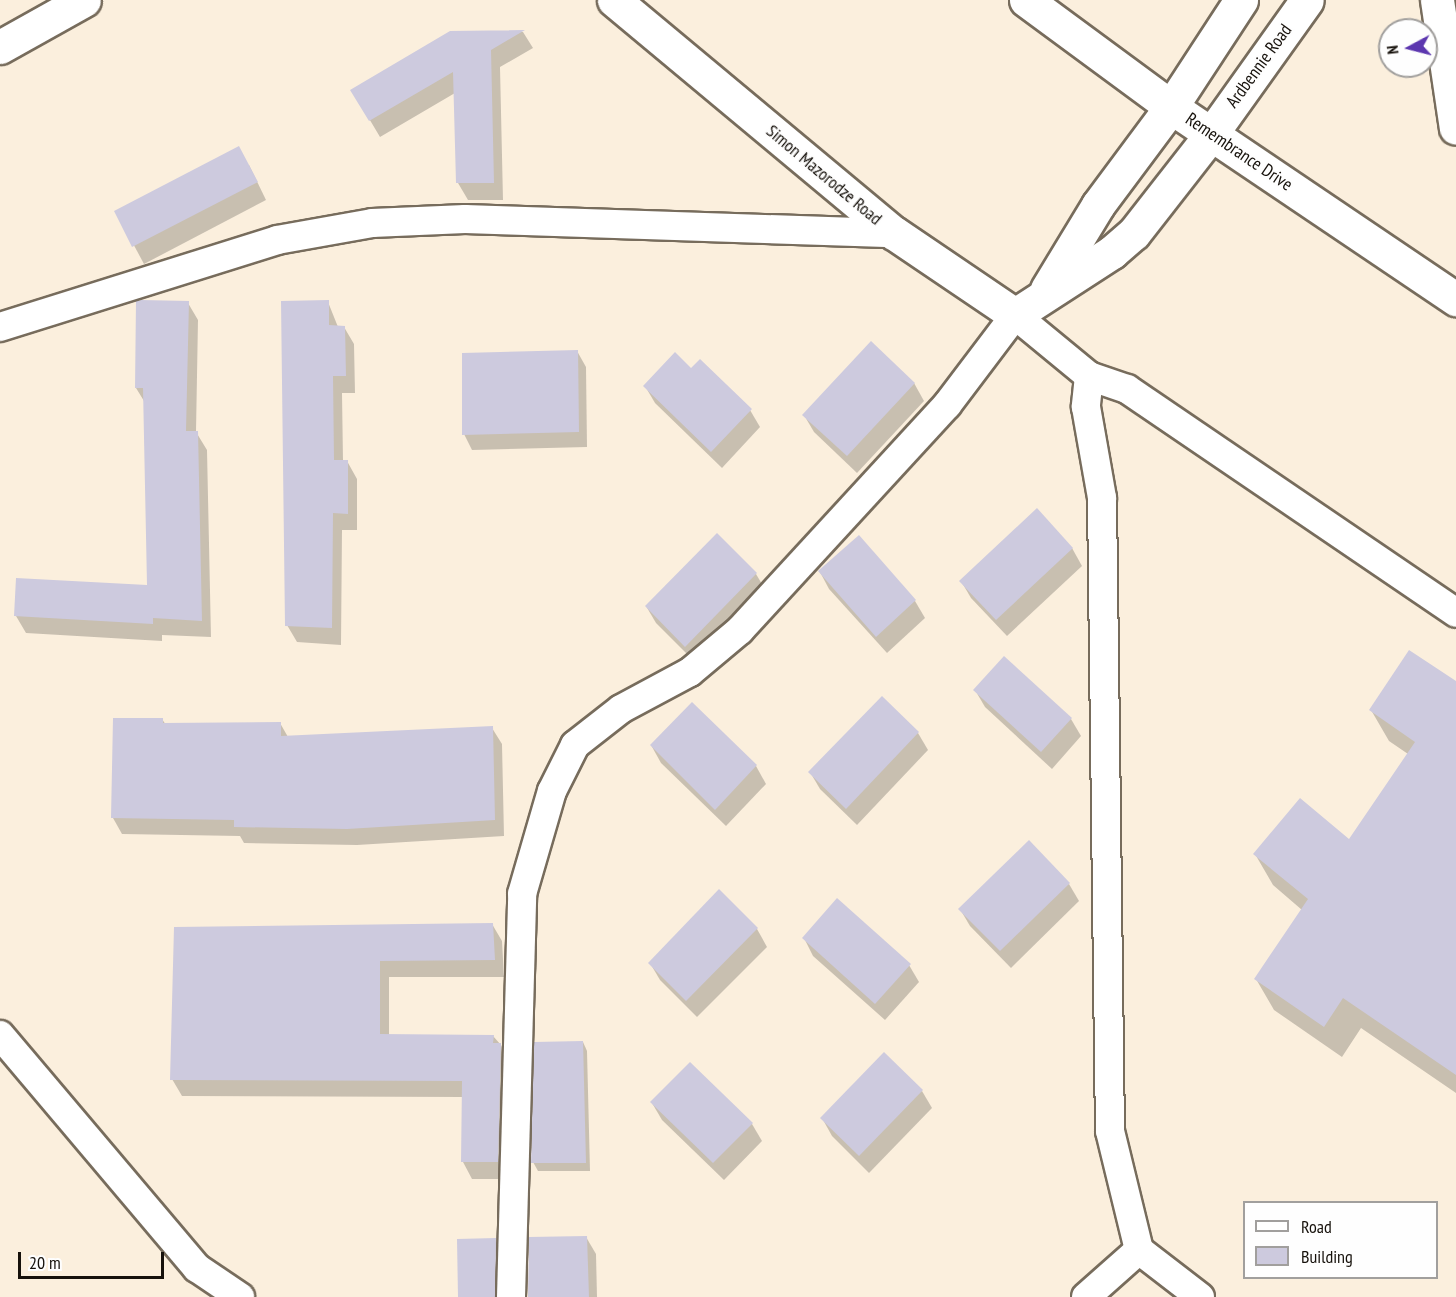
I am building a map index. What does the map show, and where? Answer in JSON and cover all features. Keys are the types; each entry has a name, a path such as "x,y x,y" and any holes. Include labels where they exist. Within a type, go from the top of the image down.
{"street":[{"path":"0,47 84,0"},
{"name":"Simon Mazorodze Road","path":"614,0 894,233 1015,315"},
{"name":"Remembrance Drive","path":"1026,0 1171,107 1456,299"},
{"path":"1044,293 1098,205 1171,107 1241,0"},
{"name":"Ardbennie Road","path":"1212,133 1307,0"},
{"path":"1437,0 1456,128"},
{"path":"1015,315 1044,293 1112,252 1134,233 1212,133"}],"lane":[{"path":"0,327 277,240 372,223 465,219 894,233"},
{"path":"511,1297 522,894 552,791 575,745 621,709 690,672 740,630 947,405 1015,315 1089,376 1127,389 1456,613"},
{"path":"1089,376 1086,407 1102,498 1108,1109 1139,1250 1200,1297"},
{"path":"0,1035 197,1268 240,1297"},
{"path":"1086,1297 1139,1250"}],"building":[{"path":"525,30 491,50 494,183 456,183 453,72 369,121 350,90 450,31"},
{"path":"239,146 258,182 132,247 114,211"},
{"path":"329,300 329,325 345,326 346,376 333,376 334,460 348,460 348,514 333,513 332,628 285,626 281,301"},
{"path":"136,301 189,301 186,431 198,431 202,621 153,618 153,624 14,616 16,578 147,585 143,388 135,388"},
{"path":"871,341 915,383 847,456 802,415"},
{"path":"578,350 579,432 462,435 462,353"},
{"path":"675,352 691,368 700,359 752,409 711,452 643,386"},
{"path":"1037,508 1073,548 996,620 959,581"},
{"path":"717,533 757,573 685,647 645,606"},
{"path":"859,535 916,600 876,637 818,571"},
{"path":"1409,650 1456,681 1456,1075 1343,998 1324,1027 1254,979 1308,899 1253,854 1300,798 1349,839 1415,742 1369,710"},
{"path":"1004,656 1072,718 1041,752 973,690"},
{"path":"882,696 919,732 846,809 808,772"},
{"path":"692,702 757,765 715,810 650,745"},
{"path":"113,718 163,718 163,723 281,722 281,736 493,726 495,820 347,829 234,827 234,820 111,818"},
{"path":"1029,840 1070,883 1000,951 958,909"},
{"path":"719,889 758,928 686,1001 648,963"},
{"path":"837,898 911,964 875,1004 802,938"},
{"path":"493,923 495,960 380,961 380,1034 494,1035 493,1043 501,1043 498,1162 461,1162 462,1081 170,1080 174,927"},
{"path":"583,1041 586,1163 531,1163 534,1042"},
{"path":"884,1052 923,1090 859,1156 820,1118"},
{"path":"690,1062 753,1123 713,1163 650,1102"},
{"path":"587,1236 589,1297 528,1297 529,1237"},
{"path":"496,1238 495,1297 458,1297 457,1239"}]}
